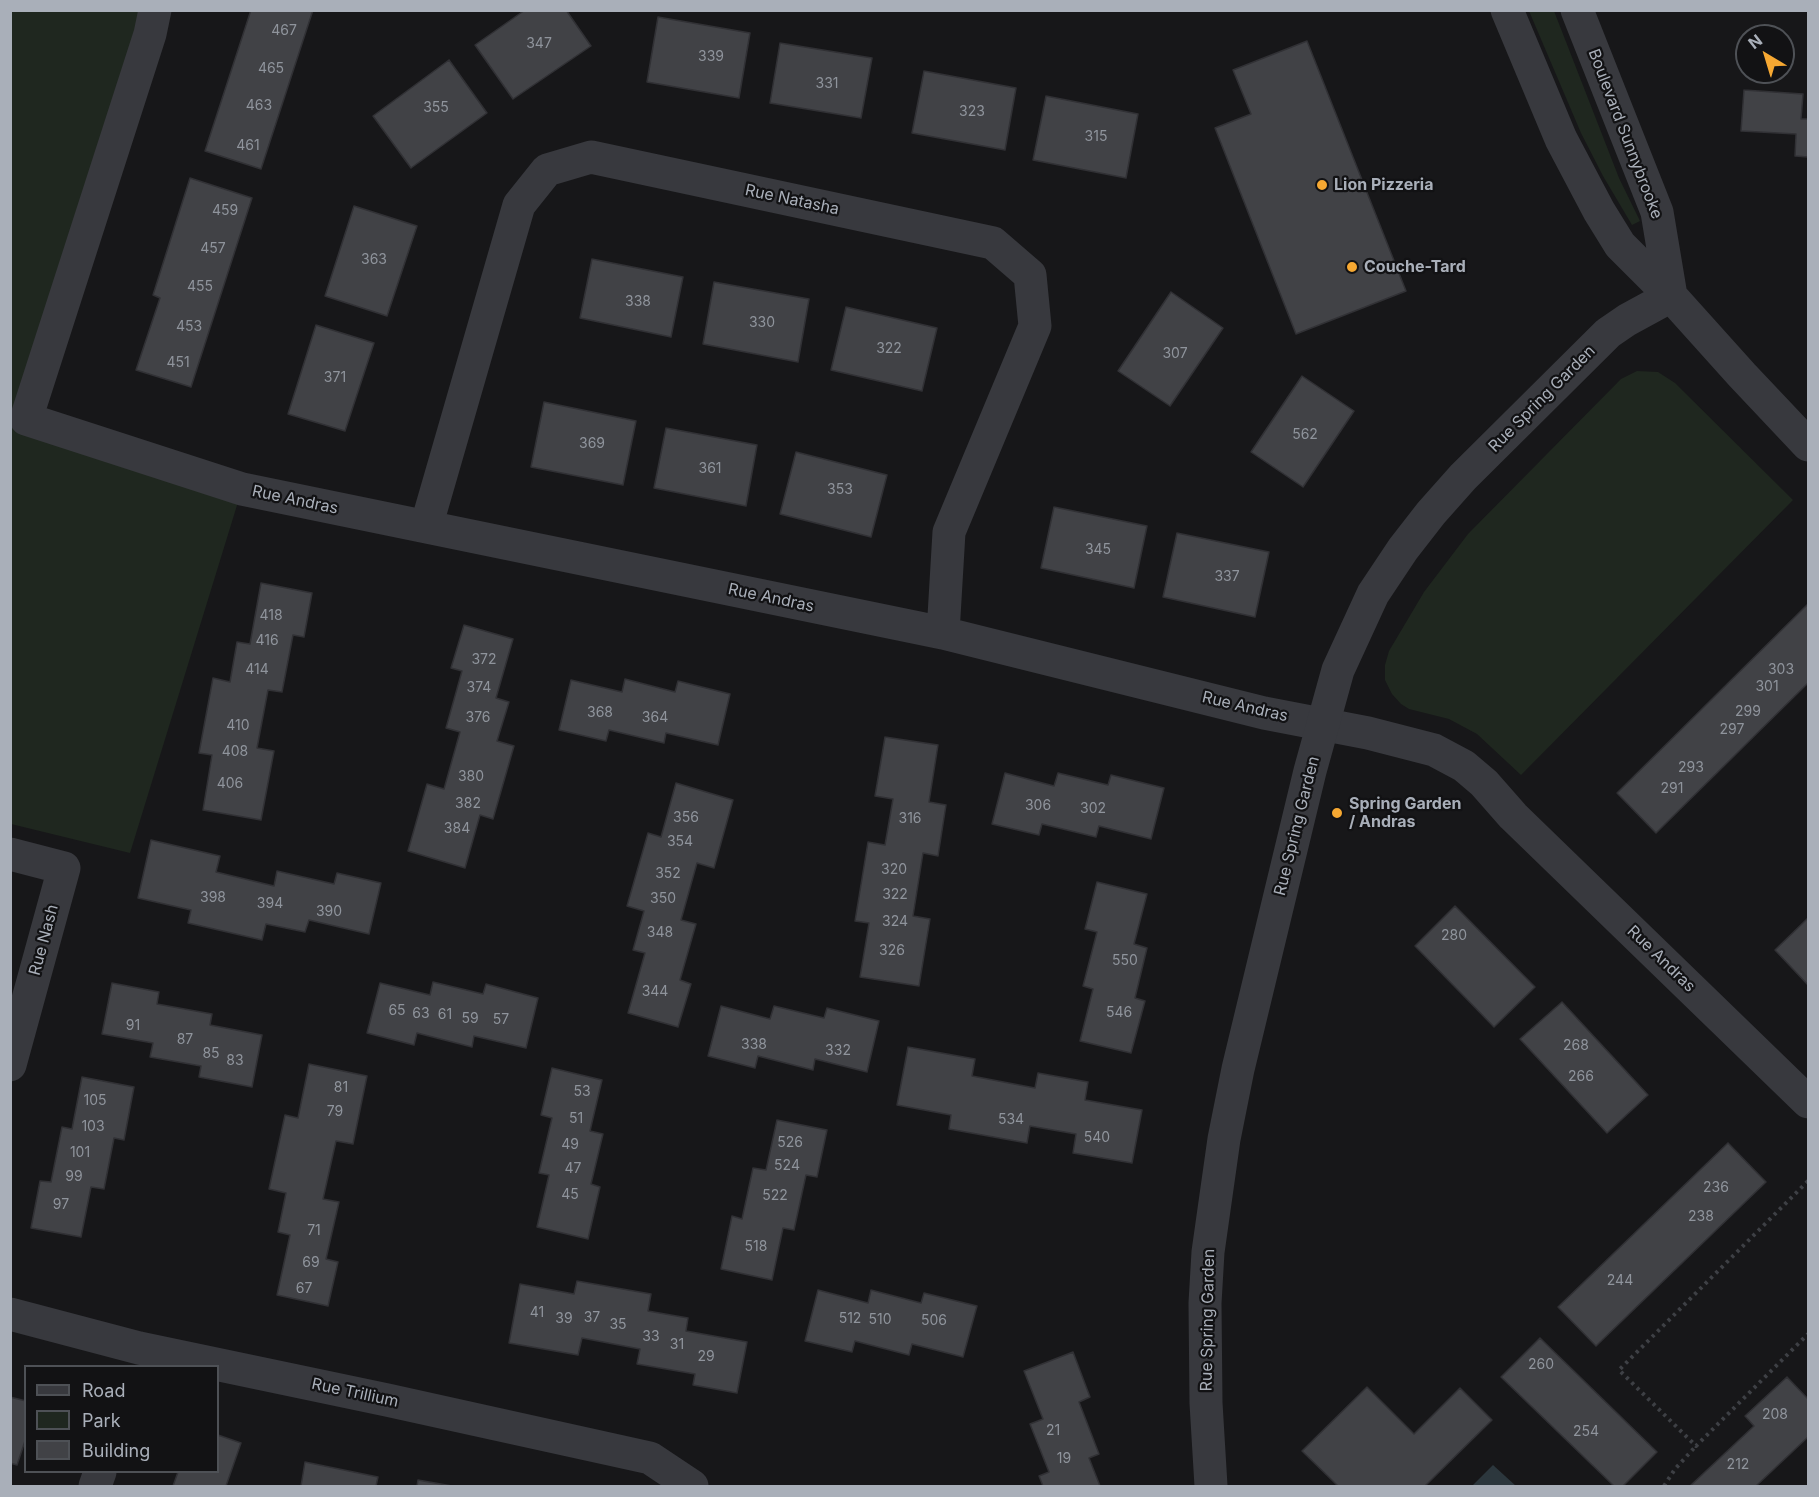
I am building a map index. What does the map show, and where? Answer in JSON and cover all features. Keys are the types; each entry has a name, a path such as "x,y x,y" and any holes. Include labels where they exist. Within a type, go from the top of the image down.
{"street":[{"name":"Rue Andras","path":"155,10 150,34 26,418 242,489 943,633 1264,713 1416,744 1451,757 1464,766 1809,1102"},
{"path":"1507,10 1540,94 1561,139 1599,211 1620,245 1671,296 1809,445"},
{"name":"Boulevard Sunnybrooke","path":"1577,10 1657,212 1671,296"},
{"name":"Rue Natasha","path":"426,527 519,205 547,170 591,157 993,243 1030,275 1035,326 949,532 943,633"},
{"name":"Rue Spring Garden","path":"1211,1486 1206,1402 1205,1303 1208,1252 1218,1179 1238,1069 1338,670 1360,619 1386,573 1417,530 1463,477 1608,333 1671,296"},
{"name":"Rue Nash","path":"10,854 64,867 10,1065"},
{"name":"Rue Trillium","path":"10,1314 136,1357 177,1365"},
{"name":"Rue Trillium","path":"219,1373 650,1458 692,1486"}],"path":[{"path":"1696,1446 1619,1370 1809,1181"},
{"path":"1664,1486 1675,1469 1696,1446 1809,1334"}],"green space":[{"path":"11,11 155,11 26,418 242,489 130,853 11,824"},
{"path":"1529,11 1554,11 1619,178 1640,221 1632,225 1603,176 1581,133"},
{"path":"1637,371 1658,372 1675,383 1793,500 1521,775 1477,734 1449,719 1409,709 1401,704 1392,694 1385,680 1385,665 1389,651 1424,592 1468,534 1621,379"}],"shaded area":[{"path":"1493,1465 1516,1486 1472,1486"}],"building":[{"path":"251,10 313,10 261,169 205,151"},
{"path":"525,10 566,10 591,46 513,99 475,45"},
{"path":"658,17 750,33 739,98 647,82"},
{"path":"1307,41 1406,291 1296,334 1215,128 1251,114 1233,70"},
{"path":"780,43 872,58 861,118 770,103"},
{"path":"449,60 487,113 411,168 373,116"},
{"path":"924,71 1016,88 1005,150 912,133"},
{"path":"1744,90 1803,94 1801,119 1808,119 1808,157 1795,156 1796,134 1741,131"},
{"path":"1046,96 1138,114 1126,178 1033,160"},
{"path":"190,178 252,198 191,387 136,370 160,298 153,295"},
{"path":"354,206 417,226 387,316 325,296"},
{"path":"592,259 683,277 671,337 580,318"},
{"path":"714,282 809,299 798,362 703,344"},
{"path":"1171,292 1223,328 1170,406 1118,371"},
{"path":"846,307 937,328 922,391 831,370"},
{"path":"316,325 374,343 345,431 288,414"},
{"path":"1302,376 1354,411 1303,487 1251,452"},
{"path":"544,402 636,421 623,485 531,467"},
{"path":"666,428 757,445 746,506 654,488"},
{"path":"796,452 887,475 871,537 780,514"},
{"path":"1054,507 1147,526 1134,588 1041,568"},
{"path":"1177,533 1269,552 1255,617 1163,597"},
{"path":"261,583 312,593 304,637 293,635 282,692 268,690 257,748 274,751 261,820 203,810 212,755 199,753 213,678 230,682 237,642 250,644"},
{"path":"1808,604 1808,683 1656,833 1617,793"},
{"path":"464,625 513,639 496,698 509,702 497,741 514,746 493,819 480,815 465,868 408,851 427,784 444,789 460,732 446,728 462,671 451,668"},
{"path":"625,679 675,692 678,681 730,694 718,745 666,733 664,743 609,730 606,741 559,730 571,680 622,692"},
{"path":"885,737 938,745 929,802 946,805 938,856 923,853 913,916 930,919 919,986 860,977 869,923 855,921 868,842 885,845 893,799 875,796"},
{"path":"1005,773 1054,786 1058,773 1108,785 1111,775 1164,788 1151,839 1099,826 1096,837 1042,824 1039,835 992,824"},
{"path":"676,783 733,800 714,868 697,863 681,920 696,924 680,980 691,984 678,1027 628,1013 645,953 633,950 644,911 627,906 648,833 661,837"},
{"path":"151,840 220,856 216,872 274,886 277,871 334,884 337,873 381,883 369,934 309,920 305,932 266,924 262,940 188,923 191,910 138,898"},
{"path":"1097,882 1147,894 1134,944 1147,948 1135,998 1145,1001 1131,1053 1080,1041 1093,989 1083,986 1097,932 1085,929"},
{"path":"1455,906 1535,987 1494,1027 1415,946"},
{"path":"1808,918 1808,985 1775,950"},
{"path":"433,982 483,994 486,984 538,998 526,1048 474,1036 472,1047 417,1033 414,1045 367,1033 380,983 430,995"},
{"path":"112,983 159,992 157,1004 212,1014 210,1025 262,1035 252,1087 199,1077 201,1066 150,1057 153,1043 102,1034"},
{"path":"1562,1002 1648,1095 1607,1133 1520,1039"},
{"path":"721,1006 770,1019 774,1006 824,1018 827,1008 879,1021 867,1072 815,1059 813,1070 758,1056 755,1068 708,1056"},
{"path":"908,1047 975,1059 972,1076 1035,1088 1038,1073 1088,1082 1085,1100 1142,1110 1132,1163 1073,1153 1076,1134 1030,1126 1027,1143 949,1129 951,1115 897,1105"},
{"path":"309,1064 367,1076 353,1144 336,1141 323,1199 339,1202 326,1259 338,1262 328,1306 277,1295 290,1235 278,1232 286,1193 269,1189 285,1115 298,1118"},
{"path":"552,1068 602,1080 590,1131 603,1134 591,1184 600,1187 588,1239 537,1227 549,1175 539,1173 552,1118 541,1115"},
{"path":"82,1077 134,1087 124,1140 114,1138 104,1189 91,1187 81,1237 31,1228 40,1181 51,1182 62,1127 72,1129"},
{"path":"777,1120 827,1130 817,1177 806,1175 794,1230 783,1228 772,1280 721,1269 732,1216 742,1219 753,1168 766,1170"},
{"path":"1728,1143 1766,1182 1596,1346 1558,1307"},
{"path":"577,1281 651,1294 648,1311 688,1318 686,1331 747,1342 737,1393 693,1385 695,1374 637,1364 640,1349 582,1338 578,1355 509,1343 520,1284 574,1294"},
{"path":"818,1290 868,1303 871,1290 921,1303 924,1293 977,1306 963,1357 912,1344 909,1355 855,1341 852,1352 805,1341"},
{"path":"1540,1338 1657,1452 1623,1486 1614,1486 1501,1377"},
{"path":"1073,1352 1090,1397 1079,1402 1099,1454 1089,1458 1100,1486 1043,1486 1039,1476 1049,1472 1030,1424 1043,1419 1024,1371"},
{"path":"1787,1377 1808,1399 1808,1437 1756,1486 1690,1486 1754,1426 1745,1416"},
{"path":"1367,1387 1414,1434 1460,1388 1492,1420 1425,1486 1338,1486 1302,1451"},
{"path":"10,1397 24,1400 24,1444 17,1465 10,1463"},
{"path":"219,1435 241,1443 226,1486 173,1486 178,1473 219,1473"},
{"path":"305,1462 378,1477 376,1486 301,1486"},
{"path":"418,1480 452,1486 417,1486"}],"place":[{"name":"Lion Pizzeria","path":"1322,185"},
{"name":"Couche-Tard","path":"1352,267"},
{"name":"Spring Garden / Andras","path":"1337,813"}]}
